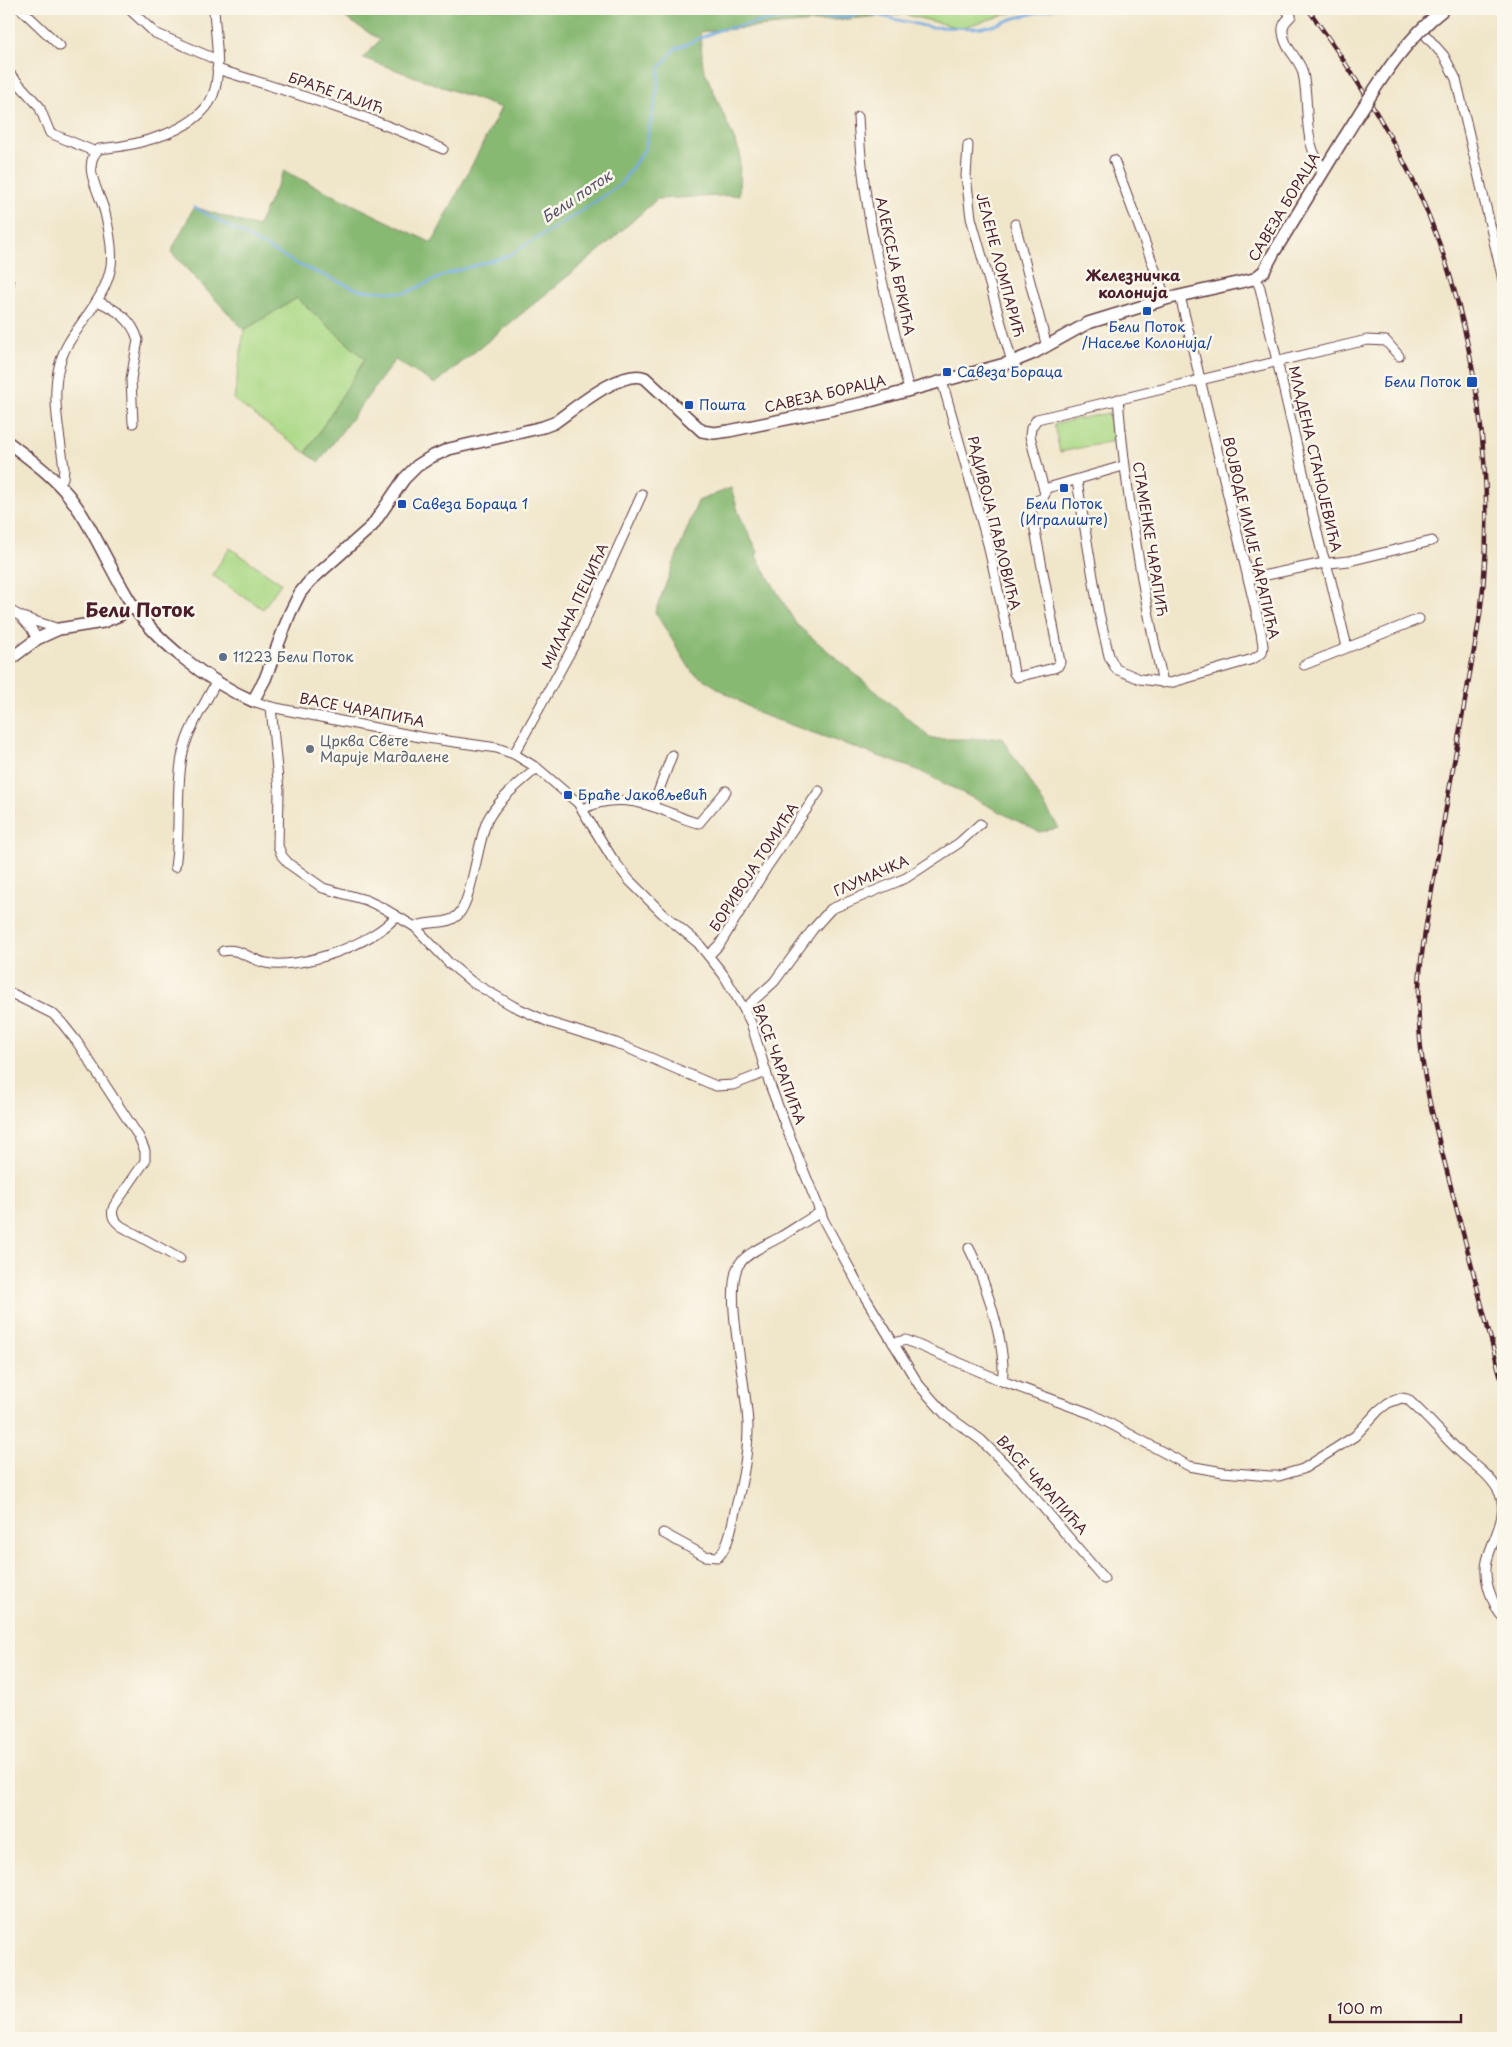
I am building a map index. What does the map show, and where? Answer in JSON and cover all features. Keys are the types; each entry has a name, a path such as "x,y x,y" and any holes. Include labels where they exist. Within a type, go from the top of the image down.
{"street":[{"path":"21,9 60,46"},
{"name":"БРАЋЕ ГАЈИЋ","path":"129,9 155,33 217,64 394,127 443,149"},
{"path":"60,485 64,468 56,401 58,373 69,342 97,301 106,280 111,258 105,211 92,174 96,152 100,149 127,146 151,140 197,116 211,102 216,87 217,64 214,9"},
{"path":"1286,9 1291,16 1285,23 1283,34 1288,47 1302,70 1309,134 1317,161 1325,169"},
{"name":"САВЕЗА БОРАЦА","path":"253,701 265,678 290,614 304,587 372,526 404,478 431,457 470,443 548,425 618,380 635,376 645,378 696,426 707,433 729,431 863,403 1012,362 1047,346 1088,323 1166,299 1256,278 1264,271 1342,141 1390,66 1421,30 1444,9"},
{"path":"1421,30 1439,48 1453,72 1503,280"},
{"path":"9,73 38,106 50,133 96,152"},
{"name":"АЛЕКСЕЈА БРКИЋА","path":"858,117 862,174 872,237 909,390"},
{"name":"ЈЕЛЕНЕ ЛОМПАРИЋ","path":"968,144 966,176 971,218 1012,362"},
{"path":"1114,160 1166,299"},
{"path":"1015,224 1047,346"},
{"name":"МЛАДЕНА СТАНОЈЕВИЋА","path":"1256,278 1347,647"},
{"name":"ВОЈВОДЕ ИЛИЈЕ ЧАРАПИЋА","path":"1077,480 1099,613 1109,656 1116,669 1140,679 1176,682 1257,658 1262,653 1261,632 1180,296"},
{"path":"97,301 130,322 138,340 131,394 133,423"},
{"name":"МЛАДЕНА СТАНОЈЕВИЋА","path":"1277,361 1377,339 1386,341 1399,356"},
{"path":"1124,466 1044,489 1030,436 1031,428 1040,417 1277,361"},
{"name":"РАДИВОЈА ПАВЛОВИЋА","path":"942,381 988,544 1015,676 1054,668 1060,664 1031,506 1034,501 1043,498 1044,489"},
{"name":"СТАМЕНКЕ ЧАРАПИЋ","path":"1118,399 1124,466 1142,584 1163,682"},
{"name":"ВАСЕ ЧАРАПИЋА","path":"9,443 60,485 77,507 142,619 164,641 216,682 231,691 271,707 420,737 488,746 514,754 537,768 574,799 583,809 612,858 629,880 656,908 698,943 709,955 744,1009 751,1023 766,1072 821,1212 846,1264 918,1385 945,1414 981,1440 1013,1472 1104,1579"},
{"name":"МИЛАНА ПЕЦИЋА","path":"514,754 574,645 642,494"},
{"name":"МЛАДЕНА СТАНОЈЕВИЋА","path":"1325,563 1349,561 1432,541"},
{"path":"1248,579 1325,563"},
{"path":"9,660 37,639 59,629 103,622 120,615 133,606"},
{"path":"9,610 22,618 59,629"},
{"path":"22,618 31,628 37,639"},
{"path":"1304,666 1347,647 1419,620"},
{"path":"175,867 179,842 179,800 184,750 192,728 216,682"},
{"path":"271,707 271,724 279,790 277,838 282,856 300,873 323,888 366,900 415,927 449,962 472,982 538,1018 616,1043 716,1086 733,1085 766,1072"},
{"path":"653,806 672,755"},
{"path":"415,927 422,924 448,921 462,910 469,891 478,847 488,821 496,806 537,768"},
{"path":"583,809 599,803 627,799 653,806 699,823 726,791"},
{"name":"БОРИВОЈА ТОМИЋА","path":"709,955 720,944 767,867 819,791"},
{"name":"ГЛУМАЧКА","path":"744,1009 774,982 813,929 831,909 906,878 969,836 980,824"},
{"path":"223,951 237,951 266,963 284,964 307,960 353,946 383,928 396,916"},
{"path":"9,992 53,1014 62,1023 77,1042 139,1137 145,1151 145,1161 114,1206 113,1218 121,1226 180,1259"},
{"path":"663,1533 705,1556 716,1558 724,1549 742,1482 748,1427 746,1391 733,1296 736,1270 740,1263 757,1250 821,1212"},
{"path":"970,1248 981,1274 1002,1348 1004,1366 1002,1381"},
{"path":"893,1343 906,1340 1002,1381 1092,1414 1189,1466 1223,1472 1270,1476 1298,1470 1317,1462 1355,1436 1388,1403 1401,1398 1407,1399 1486,1474 1500,1494 1502,1502 1501,1519 1487,1560 1486,1574 1489,1590 1497,1609 1503,1617"}],"green space":[{"path":"332,9 921,9 903,14 700,32 703,67 740,153 739,195 657,199 600,250 435,384 395,360 319,462 306,453 365,359 297,298 244,330 171,252 194,207 257,227 284,171 432,243 501,108 363,58 380,40"},
{"path":"921,9 1019,9 960,28 903,14"},
{"path":"297,298 365,359 306,453 234,400 244,330"},
{"path":"1108,413 1114,441 1060,452 1054,424"},
{"path":"731,488 739,514 758,552 756,556 796,624 932,739 1001,737 1059,828 1039,832 918,770 760,714 692,672 655,612 698,501"},
{"path":"230,548 281,583 263,609 212,575"}],"waterway":[{"name":"Бели поток","path":"194,207 299,265 359,290 406,293 449,273 508,256 620,185 645,149 657,93 660,68 675,49 719,30 777,19 847,17 863,12 929,27 974,28 992,26 1015,18 1054,9"}],"railway":[{"path":"1308,9 1375,110 1410,174 1433,227 1452,284 1467,344 1478,405 1484,466 1486,528 1483,588 1475,645 1426,928 1418,1003 1420,1044 1431,1108 1503,1386"}],"place":[{"name":"Бели Поток /Насеље Колонија/","path":"1147,311"},
{"name":"Савеза Бораца","path":"947,372"},
{"name":"Бели Поток","path":"1472,382"},
{"name":"Пошта","path":"689,405"},
{"name":"Бели Поток (Игралиште)","path":"1064,488"},
{"name":"Савеза Бораца 1","path":"402,504"},
{"name":"11223 Бели Поток","path":"223,657"},
{"name":"Црква Свете Марије Магдалене","path":"310,749"},
{"name":"Браће Јаковљевић","path":"568,795"}],"district":[{"name":"Железничка колонија","path":"1133,284"},
{"name":"Бели Поток","path":"140,610"}]}
